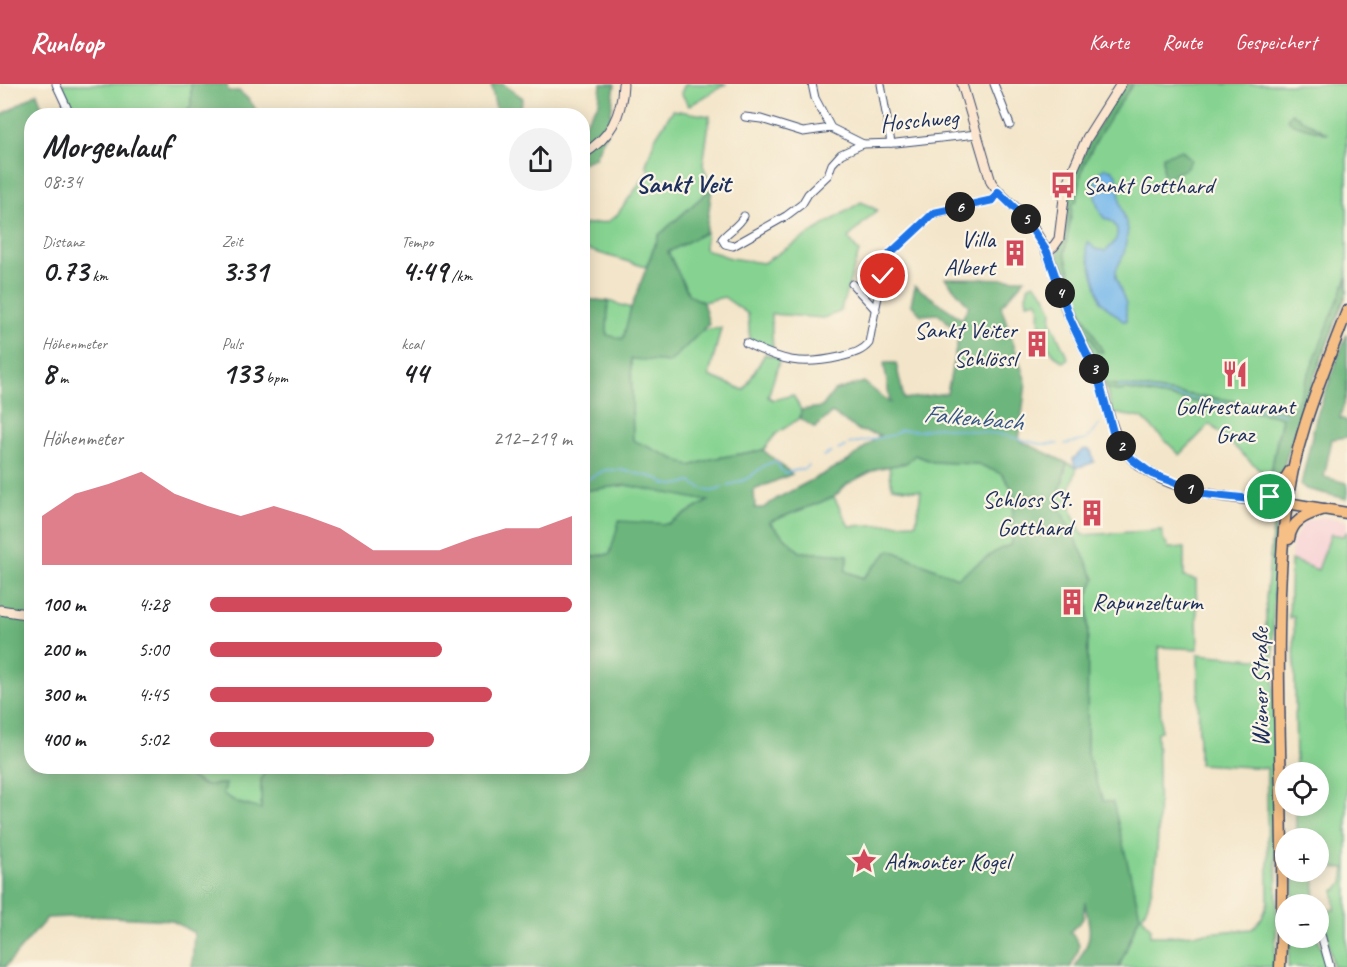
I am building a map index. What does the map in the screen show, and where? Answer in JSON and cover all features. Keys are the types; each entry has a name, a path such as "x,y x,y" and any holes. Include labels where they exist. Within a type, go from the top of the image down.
{"main road":[{"path":"590,149 599,142 614,123 623,101 623,84"},
{"path":"963,84 989,175 998,192 1024,217 1047,252 1070,319 1098,378 1113,432 1121,447 1133,460 1152,474 1191,490 1205,494 1287,503 1347,513"},
{"path":"1047,252 1059,239 1067,187 1083,147 1121,84"},
{"name":"Wiener Straße","path":"1284,894 1280,668 1283,550 1287,503 1303,431 1347,311"},
{"path":"1260,500 1270,497 1280,489 1294,466"},
{"path":"1283,550 1296,522 1309,514 1325,509"},
{"path":"0,610 24,614"},
{"name":"Wiener Straße","path":"1280,967 1282,948"}],"street":[{"path":"56,84 67,108"},
{"path":"812,84 815,98 831,129"},
{"path":"881,84 891,143"},
{"path":"994,84 1010,125"},
{"name":"Hoschweg","path":"745,117 760,119 803,132 831,129 863,144 977,134"},
{"path":"744,216 737,226 724,236 722,239 725,244 733,246 786,216 802,204 808,194 828,175 832,164 841,154 863,144"},
{"path":"746,343 763,351 801,362 816,362 860,351 869,343 890,254 934,213 993,200 998,192"},
{"path":"852,284 876,310"},
{"path":"1325,948 1330,967"}],"shaded area":[{"path":"1322,516 1347,521 1347,532 1343,536 1331,535 1321,564 1318,570 1314,570 1291,560 1292,544 1303,523"}],"green space":[{"path":"61,84 191,84 189,108 72,108"},
{"path":"191,84 227,84 228,91 239,91 255,108 189,108"},
{"path":"491,84 503,84 523,98 520,108 496,108"},
{"path":"601,84 615,84 609,127 595,158 590,160 590,115 599,103"},
{"path":"685,84 726,84 689,106 681,93"},
{"path":"1124,84 1347,84 1347,292 1299,417 1278,434 1271,472 1265,475 1210,424 1180,455 1142,418 1113,413 1102,375 1057,267 1057,255 1065,231 1068,197"},
{"path":"1124,84 1133,84 1100,133 1084,165 1076,202 1072,204 1065,254 1082,312 1103,352 1097,352 1091,338 1079,324 1057,267 1057,255 1065,231 1070,186 1091,138"},
{"path":"37,93 42,108 24,108 24,774 185,774 203,785 226,784 223,794 238,803 261,809 261,780 264,774 590,774 590,557 610,554 619,521 668,524 708,501 626,485 590,490 590,300 608,301 607,335 623,339 631,308 659,235 712,188 706,232 668,252 689,295 703,302 709,324 670,362 631,359 633,440 690,466 711,459 763,450 792,474 754,490 755,508 763,508 848,461 880,435 860,431 832,413 815,428 800,418 801,410 822,407 834,391 864,382 890,403 884,363 896,363 904,399 947,393 959,334 939,314 921,315 911,304 915,286 962,319 969,306 945,278 1025,279 1001,306 1026,382 1019,440 1067,463 1057,503 1095,579 1088,595 1087,753 1103,801 1113,802 1140,915 1119,967 1075,967 1089,936 1085,902 1083,919 1070,932 1079,946 1071,967 192,967 194,933 171,920 92,916 47,918 5,967 0,967 0,116","holes":["915,455 933,462 978,464 1002,474 1013,490 1012,544 998,550 957,578 890,550 863,578 845,571 848,555 800,552 769,522 834,497 847,484 876,469 906,463"]},
{"path":"673,110 710,116 703,165 712,188 659,235 646,267 590,250 590,224 607,222 616,216 649,171 646,165 655,138"},
{"path":"1291,113 1328,134 1293,124 1287,119"},
{"path":"1182,150 1191,160 1186,169 1169,176 1163,174 1163,156"},
{"path":"861,202 877,210 848,238 859,252 840,312 823,318 771,314 773,351 756,346 750,341 748,314 724,297 703,302 689,296 668,252 706,232 705,249 730,258 763,263"},
{"path":"1347,277 1347,292 1299,417 1280,479 1270,490 1264,490 1265,475 1271,472 1282,417 1128,390 1106,389 1103,383 1237,401 1286,411 1295,408"},
{"path":"1034,283 1045,295 1052,310 1051,322 1068,358 1064,362 1052,352 1043,337 1039,323 1038,301 1027,303 1026,295 1029,285"},
{"path":"608,301 631,308 623,340 607,335"},
{"path":"721,328 709,376 744,390 765,354 780,359 768,397 774,400 793,395 801,410 800,418 776,434 763,450 711,459 690,466 633,441 631,358 670,362 702,330"},
{"path":"1347,333 1347,393 1340,418 1347,421 1347,437 1332,439 1324,477 1347,483 1347,499 1306,489 1301,485 1316,418"},
{"path":"915,455 933,462 978,464 1002,474 1013,490 1012,544 998,550 957,578 890,550 864,578 845,571 848,555 800,552 769,522 834,497 849,526 916,523 921,491 892,487 889,466 906,463"},
{"path":"1067,463 1077,468 1069,492 1072,513 1083,535 1162,530 1163,539 1168,548 1184,548 1184,577 1196,580 1198,649 1159,647 1161,731 1157,732 1157,854 1149,900 1142,916 1151,929 1150,936 1252,929 1262,918 1268,902 1267,768 1199,764 1198,654 1266,660 1266,598 1274,518 1276,517 1273,629 1277,894 1274,967 1119,967 1140,915 1087,753 1088,595 1095,579 1057,503"},
{"path":"626,485 708,501 668,524 620,522 610,554 590,557 590,490"},
{"path":"1347,532 1347,967 1333,967 1329,944 1329,910 1335,910 1334,890 1337,890 1343,882 1345,868 1329,867 1329,828 1296,828 1296,816 1329,816 1329,762 1296,762 1294,616 1289,618 1291,560 1318,570 1331,534 1343,536"},
{"path":"185,774 264,774 261,780 261,809 238,803 223,794 226,784 204,785"},
{"path":"1294,882 1315,882 1314,894 1293,894"},
{"path":"1289,948 1321,948 1327,967 1288,967"}],"water":[{"path":"1105,168 1112,170 1117,176 1121,207 1128,229 1124,254 1116,270 1116,278 1126,304 1126,321 1123,321 1101,302 1086,249 1088,242 1095,249 1105,251 1116,238 1117,228 1104,218 1096,199 1097,178"},
{"path":"1087,449 1091,451 1094,462 1075,467 1073,459"}],"waterway":[{"name":"Falkenbach","path":"1119,388 1119,386 1285,414"},
{"name":"Falkenbach","path":"1065,444 1086,440 1100,424"},
{"name":"Falkenbach","path":"849,444 893,435 901,430 919,431 938,427 999,434 1040,444 1058,444"},
{"name":"Falkenbach","path":"838,450 846,446"},
{"name":"Falkenbach","path":"823,456 832,452"},
{"name":"Falkenbach","path":"728,486 746,479 770,463 775,462 785,473 806,468 809,465"},
{"name":"Falkenbach","path":"590,478 605,470 621,470 660,479 665,484 691,482 710,491 724,487"}],"place":[{"name":"Sankt Gotthard","path":"1063,185"},
{"name":"Villa Albert","path":"1015,253"},
{"name":"Sankt Veiter Schlössl","path":"1037,344"},
{"name":"Golfrestaurant Graz","path":"1235,374"},
{"name":"Schloss St. Gotthard","path":"1092,513"},
{"name":"Rapunzelturm","path":"1072,602"},
{"name":"Admonter Kogel","path":"864,861"}],"district":[{"name":"Sankt Veit","path":"683,183"}],"route":[{"path":"883,276 890,254 934,213 993,200 998,192 1024,217 1047,252 1070,319 1098,378 1113,432 1121,447 1143,469 1191,490 1205,494 1260,500 1270,497"}]}
